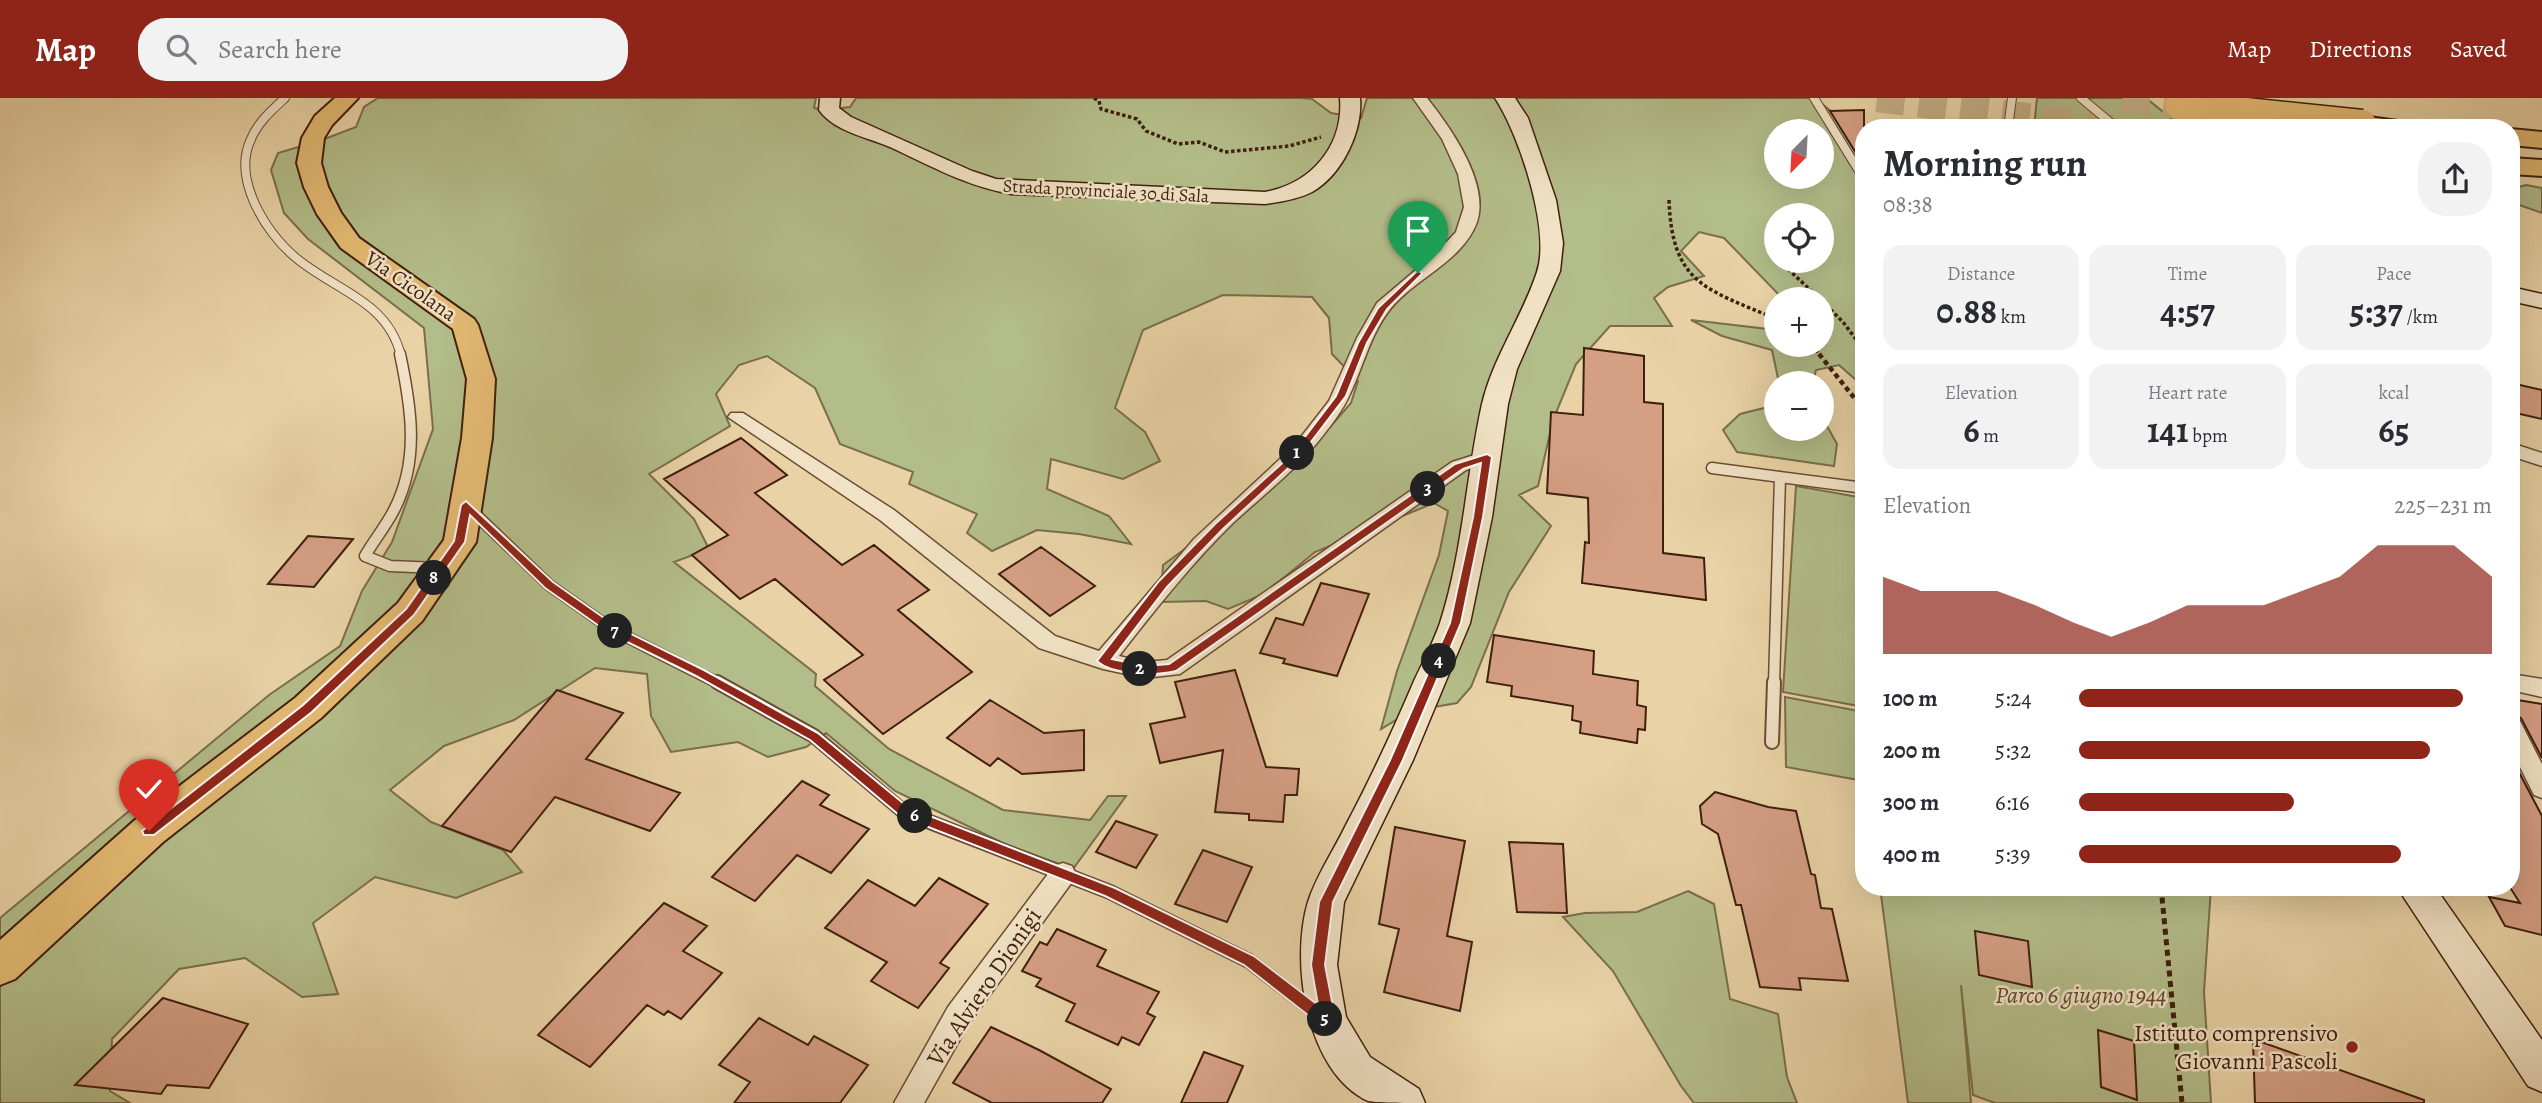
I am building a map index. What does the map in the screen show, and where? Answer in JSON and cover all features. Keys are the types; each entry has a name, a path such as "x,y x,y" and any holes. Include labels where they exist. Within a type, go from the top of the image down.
{"highway":[{"path":"2179,105 2314,119"},
{"path":"2520,138 2542,140"},
{"path":"2520,166 2542,167"}],"main road":[{"name":"Via Cicolana","path":"0,966 149,831 308,708 410,612 460,542 477,438 481,379 466,325 350,243 329,214 316,187 309,163 313,138 323,121 347,98"}],"street":[{"name":"Strada provinciale 30 di Sala","path":"830,98 829,110 837,118 899,144 953,173 985,184 1011,188 1206,197 1281,196 1298,191 1322,177 1332,162 1350,120 1350,98"},
{"path":"1103,661 1163,584 1219,526 1294,457 1341,396 1362,343 1383,308 1418,273 1452,248 1469,221 1472,200 1465,171 1437,119 1419,98"},
{"path":"1405,1103 1356,1070 1328,1022 1318,965 1326,902 1396,760 1455,623 1478,517 1495,404 1505,369 1549,271 1552,243 1545,200 1518,118 1505,98"},
{"path":"2264,98 2277,119"},
{"path":"2520,295 2542,300"},
{"path":"737,417 887,515 1047,642 1103,661 1145,670 1172,668 1459,467 1487,457"},
{"path":"2520,452 2542,460"},
{"path":"2520,684 2542,688"},
{"path":"2520,743 2542,788"},
{"name":"Via Alviero Dionigi","path":"908,1103 958,1016 1063,874"},
{"path":"2421,896 2542,1073"}],"lane":[{"path":"285,98 259,125 244,152 246,179 265,225 282,246 304,264 374,309 392,331 399,347 414,427 414,454 395,508 365,556 390,566 441,568"},
{"path":"1814,98 1855,164"},
{"path":"2009,119 2011,98"},
{"path":"2081,98 2106,119"},
{"path":"1712,468 1855,487"},
{"path":"1772,742 1780,477"},
{"path":"466,505 549,585 613,630 700,673 814,736 905,812 1110,892 1249,961 1328,1022"}],"path":[{"path":"1094,98 1099,101 1101,108 1137,119 1146,131 1178,144 1199,142 1224,152 1289,146 1346,130"},
{"path":"1669,200 1668,230 1678,256 1692,277 1713,291 1764,314"},
{"path":"1791,273 1807,287"},
{"path":"1834,313 1855,338"},
{"path":"1822,357 1855,399"},
{"path":"2162,896 2182,1103"}],"green space":[{"path":"378,98 816,98 814,108 824,110 850,107 856,98 1301,98 1312,99 1331,113 1361,118 1367,98 1815,98 1833,113 1855,146 1855,379 1839,365 1816,371 1776,371 1773,357 1834,357 1834,287 1771,287 1724,238 1699,232 1681,251 1704,276 1668,287 1654,298 1672,326 1610,326 1576,364 1553,420 1538,486 1519,495 1551,526 1509,592 1471,687 1457,703 1411,711 1381,729 1397,671 1439,555 1448,511 1434,503 1315,552 1264,594 1228,609 1206,601 1161,602 1163,565 1230,516 1324,434 1351,403 1358,381 1332,354 1329,318 1312,297 1223,295 1143,330 1115,408 1145,432 1160,461 1123,479 1051,459 1047,489 1109,516 1131,544 1079,534 1037,530 992,551 967,533 977,514 909,484 913,472 840,444 815,388 767,356 739,365 716,394 730,426 649,474 694,519 709,549 674,562 816,674 815,686 889,749 1003,810 1090,820 1108,796 1126,796 1073,869 1005,844 895,791 826,733 806,747 768,757 738,742 671,752 651,716 647,674 595,668 514,720 444,746 390,790 431,822 503,850 522,872 456,898 375,877 313,923 338,994 302,997 245,958 179,969 112,1039 110,1091 130,1103 0,1103 0,918 269,695 340,646 362,591 392,542 433,429 424,328 308,239 284,213 271,170 278,153 356,127 364,107"},
{"path":"2037,98 2146,98 2172,119 2035,119"},
{"path":"2520,187 2542,188 2542,213 2520,205"},
{"path":"1691,320 1764,329 1764,348 1722,336"},
{"path":"1764,408 1764,441 1834,441 1834,439 1837,444 1834,466 1737,452 1723,430 1740,414"},
{"path":"1796,486 1855,496 1855,705 1783,692"},
{"path":"1785,697 1855,710 1855,779 1786,767"},
{"path":"1688,891 1714,904 1730,999 1778,1014 1787,1077 1797,1103 1694,1103 1681,1086 1613,971 1563,917 1585,913 1637,912"},
{"name":"Parco 6 giugno 1944","path":"1881,896 2210,896 2204,992 2211,1103 1995,1103 1973,1095 1961,985 1971,1103 1908,1103"}],"building":[{"path":"1864,110 1864,119 1855,119 1855,151 1830,111"},
{"path":"1584,348 1644,356 1644,402 1663,404 1663,553 1704,558 1706,600 1582,583 1585,542 1589,543 1588,498 1547,493 1551,412 1583,415"},
{"path":"2520,385 2542,390 2542,419 2520,414"},
{"path":"741,438 787,475 755,493 842,565 874,545 929,590 898,610 972,672 883,734 824,680 863,655 775,579 740,599 692,555 728,535 664,479"},
{"path":"308,536 353,539 314,587 268,584"},
{"path":"1041,547 1095,586 1050,616 999,574"},
{"path":"1321,583 1369,594 1337,676 1283,663 1285,659 1260,653 1276,618 1303,625"},
{"path":"1494,635 1594,651 1593,674 1638,681 1637,705 1646,707 1645,730 1638,729 1637,743 1580,733 1581,722 1572,720 1573,706 1511,696 1512,686 1487,682"},
{"path":"1235,670 1266,767 1299,769 1297,795 1285,795 1283,822 1249,820 1249,814 1215,812 1223,750 1160,763 1150,724 1185,717 1175,682"},
{"path":"557,690 623,713 586,759 680,793 650,831 555,797 511,852 442,826"},
{"path":"990,700 1044,733 1084,730 1084,770 1022,774 998,758 990,766 947,738"},
{"path":"2520,700 2542,704 2542,758 2521,718"},
{"path":"2520,774 2542,816 2542,935 2505,926 2489,897 2520,903 2516,896 2520,896"},
{"path":"802,781 829,795 820,805 869,829 831,873 797,855 755,901 712,877"},
{"path":"1715,792 1768,807 1796,811 1811,874 1815,875 1821,908 1832,909 1848,981 1799,978 1801,990 1760,987 1741,905 1736,905 1718,834 1702,824 1700,806"},
{"path":"1116,821 1157,835 1136,868 1096,852"},
{"path":"1395,827 1465,841 1447,936 1472,942 1460,1011 1384,992 1399,929 1379,924"},
{"path":"1509,842 1563,844 1567,913 1517,912"},
{"path":"1203,850 1252,867 1227,922 1175,904"},
{"path":"939,878 988,904 940,963 949,968 918,1008 871,981 887,962 825,928 868,880 915,906"},
{"path":"664,903 707,926 683,951 722,973 681,1019 668,1011 664,1015 647,1005 590,1067 538,1035"},
{"path":"1057,929 1106,950 1097,966 1159,992 1147,1013 1155,1017 1139,1045 1122,1037 1118,1045 1066,1021 1075,1004 1036,986 1041,979 1022,971 1040,942 1047,945"},
{"path":"1975,931 2028,941 2032,987 1979,975"},
{"path":"163,998 248,1024 209,1088 167,1085 161,1094 75,1085"},
{"path":"759,1018 808,1045 814,1036 868,1065 840,1103 734,1103 750,1082 719,1065"},
{"path":"991,1027 1111,1089 1102,1103 992,1103 953,1083"},
{"path":"2098,1030 2134,1041 2137,1100 2101,1087"},
{"path":"2253,1039 2424,1100 2424,1103 2255,1103"},
{"path":"1204,1052 1243,1066 1227,1103 1181,1103"}],"tunnel":[{"path":"1877,98 2043,119"},
{"path":"2122,98 2179,105"}],"place":[{"name":"Istituto comprensivo Giovanni Pascoli","path":"2352,1047"}],"route":[{"path":"149,831 308,708 410,612 460,542 466,505 549,585 613,630 700,673 814,736 905,812 1110,892 1249,961 1328,1022 1318,965 1326,902 1396,760 1455,623 1478,517 1487,457 1459,467 1172,668 1145,670 1103,661 1163,584 1219,526 1294,457 1341,396 1362,343 1383,308 1418,273"}]}
